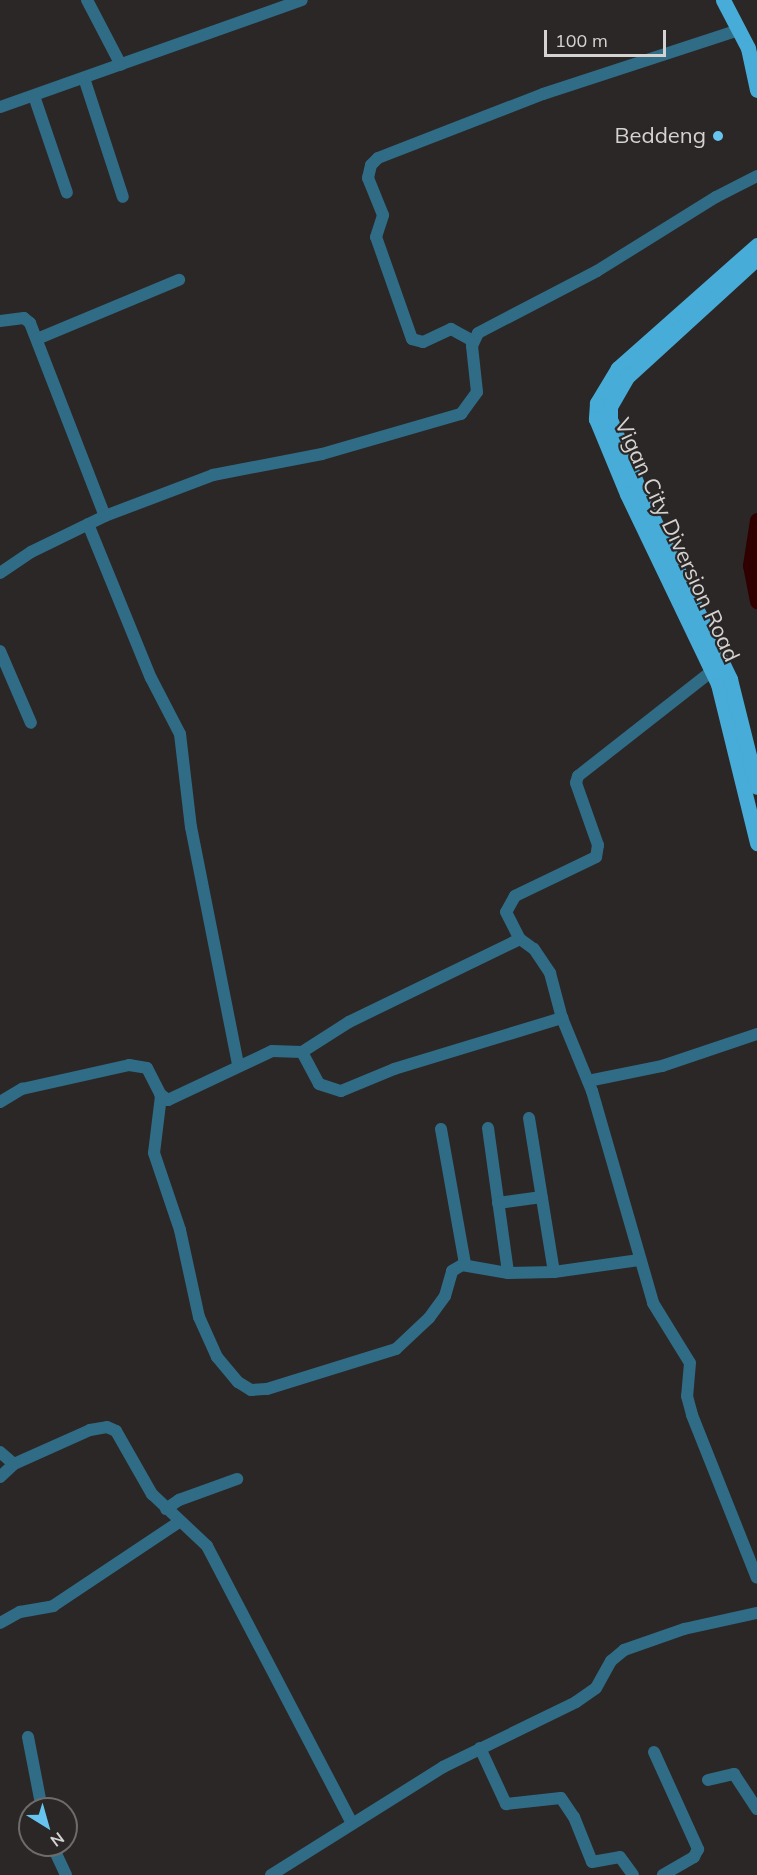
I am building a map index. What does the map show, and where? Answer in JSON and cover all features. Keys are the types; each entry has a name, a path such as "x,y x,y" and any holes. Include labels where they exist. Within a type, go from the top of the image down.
{"main road":[{"path":"723,0 748,48 757,90"},
{"name":"Vigan City Diversion Road","path":"756,248 627,377 610,406 611,428 712,671 757,843"},
{"name":"Vigan City Diversion Road","path":"655,537 730,679 757,787"}],"street":[{"path":"87,0 121,65"},
{"path":"0,107 302,0"},
{"path":"473,341 452,329 423,342 412,339 376,237 383,215 368,178 371,165 378,158 543,94 739,30"},
{"path":"84,78 123,197"},
{"path":"34,96 67,193"},
{"path":"0,573 105,516 213,475 322,454 456,417 470,405 477,392 473,341 482,330 597,271 716,197 757,176"},
{"path":"37,339 179,280"},
{"path":"0,321 27,320 37,339 105,516"},
{"path":"88,524 151,678 180,734 191,827 238,1064"},
{"path":"0,651 31,723"},
{"path":"712,671 578,776 576,783 598,852 582,866 515,896 506,912 520,939 548,966 562,1018 588,1081 639,1260 657,1312 690,1363 687,1396 692,1415 757,1578"},
{"path":"161,1096 171,1099 238,1064 272,1051 302,1052 348,1022 520,939"},
{"path":"302,1052 319,1084 341,1091 394,1069 562,1018"},
{"path":"588,1081 662,1066 757,1034"},
{"path":"0,1102 22,1089 129,1065 150,1070 161,1096 154,1153 180,1230 199,1317 217,1357 244,1387 267,1389 391,1352 429,1318 445,1296 452,1271 465,1264 507,1273 554,1272 639,1260"},
{"path":"529,1118 554,1272"},
{"path":"488,1128 507,1273"},
{"path":"441,1129 465,1264"},
{"path":"498,1203 542,1197"},
{"path":"0,1477 14,1464 90,1430 112,1428 152,1494 179,1522 207,1545 351,1821"},
{"path":"0,1452 14,1464"},
{"path":"166,1509 179,1500 237,1479"},
{"path":"0,1623 25,1610 53,1606 179,1522"},
{"path":"271,1875 351,1821 480,1748 587,1696 596,1688 611,1660 624,1650 684,1629 757,1613"},
{"path":"27,1737 40,1797"},
{"path":"480,1748 506,1804 524,1804 554,1796 561,1798 574,1817 592,1862 620,1857 633,1875"},
{"path":"654,1752 698,1849 694,1857 663,1875"},
{"path":"708,1780 734,1774 757,1809"},
{"path":"58,1857 66,1875"}],"waterway":[{"path":"757,520 750,565 757,601"}],"place":[{"name":"Beddeng","path":"718,136"}]}
